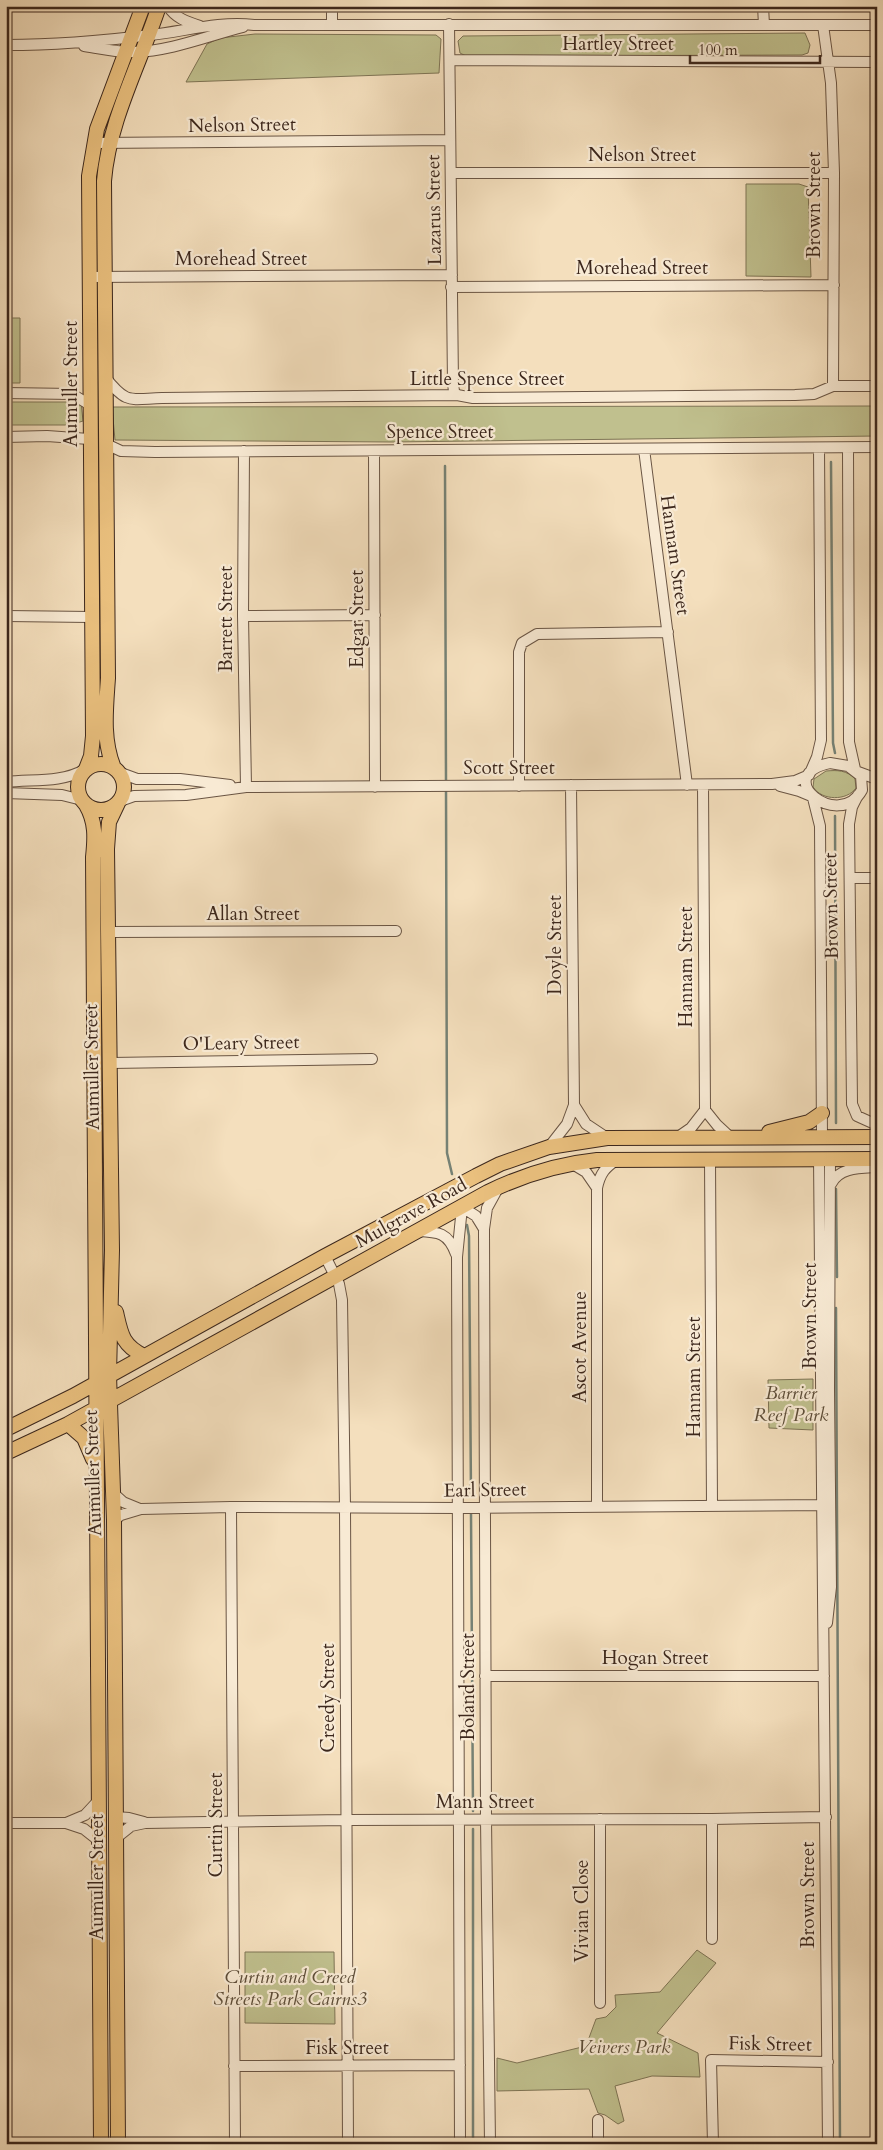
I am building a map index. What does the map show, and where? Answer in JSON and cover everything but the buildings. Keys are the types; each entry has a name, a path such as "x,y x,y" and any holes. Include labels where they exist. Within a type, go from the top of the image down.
{"main road":[{"name":"Aumuller Street","path":"116,770 107,748 106,737 108,678 105,376 89,176 94,143 102,114 143,6"},
{"name":"Aumuller Street","path":"85,770 92,746 90,379 104,181 110,144 159,6"},
{"name":"Spence Street","path":"89,440 106,444"},
{"path":"90,599 96,586 97,556 100,553 106,554"},
{"path":"101,764 116,770 124,782 124,789 119,802 106,810 98,810 84,803 77,790 78,782 85,770 101,764"},
{"name":"Aumuller Street","path":"118,2144 114,1520 109,1402 112,1172 108,836 111,817 119,802"},
{"name":"Aumuller Street","path":"84,803 92,816 95,830 92,957 96,1230 95,1384 101,2140"},
{"path":"749,1138 809,1122 822,1113"},
{"name":"Mulgrave Road","path":"6,1429 95,1384 325,1256 476,1176 500,1164 549,1147 607,1138 822,1136 877,1138"},
{"name":"Brown Street","path":"822,1136 824,1158"},
{"name":"Mulgrave Road","path":"6,1454 109,1402 498,1187 536,1172 571,1163 620,1159 877,1159"},
{"path":"96,1230 104,1230 106,1225 106,1200 112,1172"},
{"path":"112,1284 120,1333 132,1350 144,1356"},
{"path":"68,1424 88,1444 96,1470"},
{"path":"97,1626 102,1601 102,1570 106,1564 114,1564"},
{"path":"98,1880 104,1859 105,1825 108,1820 116,1817"},
{"path":"101,2140 111,2131 112,2103 117,2080"}],"street":[{"path":"168,6 179,18 202,27"},
{"path":"332,6 332,24"},
{"path":"763,6 764,25"},
{"name":"Hartley Street","path":"72,45 133,36 149,36 234,22 254,25 877,25"},
{"name":"Lazarus Street","path":"449,24 453,384 457,395"},
{"name":"Hartley Street","path":"6,45 72,45 126,52 143,52 187,44 222,31 254,25"},
{"name":"Brown Street","path":"823,25 831,83 834,173 833,386"},
{"name":"Hartley Street","path":"450,60 877,62"},
{"name":"Nelson Street","path":"94,143 450,140"},
{"name":"Nelson Street","path":"451,173 834,173"},
{"name":"Morehead Street","path":"96,277 452,275"},
{"name":"Morehead Street","path":"452,287 834,285"},
{"name":"Little Spence Street","path":"105,376 120,395 134,400 162,398 457,395 473,398 803,395 817,393 833,386 877,386"},
{"path":"72,394 83,387 90,379"},
{"path":"6,393 72,394 90,405"},
{"name":"Spence Street","path":"6,437 47,436 89,440"},
{"name":"Spence Street","path":"106,444 126,451 877,448"},
{"path":"819,448 821,740 818,755 809,774 806,786 813,798 835,804 846,812 849,824"},
{"path":"848,448 849,742 856,770 863,783 859,795"},
{"name":"Hannam Street","path":"644,449 687,785"},
{"name":"Barrett Street","path":"244,451 243,616 246,787"},
{"name":"Edgar Street","path":"374,451 375,787"},
{"path":"243,616 375,614"},
{"path":"6,616 90,617"},
{"path":"519,786 519,652 522,643 537,634 668,632"},
{"path":"821,740 825,757 834,763 877,779"},
{"path":"809,774 820,766 834,763 844,758 849,742"},
{"path":"6,782 71,777 85,770"},
{"name":"Scott Street","path":"116,770 138,779 180,779 246,787 772,784 798,780 809,774"},
{"name":"Scott Street","path":"772,784 799,791 813,798"},
{"name":"Doyle Street","path":"549,1147 567,1124 574,1105 571,785"},
{"name":"Hannam Street","path":"703,785 705,1110"},
{"path":"835,804 849,802 877,786"},
{"name":"Scott Street","path":"119,802 134,796 186,795 246,787"},
{"path":"6,793 62,795 84,803"},
{"name":"Brown Street","path":"859,795 852,809 849,824 853,1110 859,1117 877,1125"},
{"name":"Brown Street","path":"813,798 820,826 822,1136"},
{"name":"Brown Street","path":"820,826 824,812 835,804"},
{"path":"850,878 877,878"},
{"name":"Allan Street","path":"109,932 396,931"},
{"name":"O'Leary Street","path":"111,1063 372,1059"},
{"path":"574,1105 586,1124 607,1138"},
{"path":"675,1138 691,1128 705,1110 731,1138"},
{"name":"Brown Street","path":"824,1158 830,1184 828,1213 826,1505"},
{"name":"Brown Street","path":"824,1158 826,1505 831,1587 824,1646 828,2144"},
{"name":"Ascot Avenue","path":"597,1506 597,1188 603,1171 607,1166 620,1159"},
{"name":"Hannam Street","path":"710,1159 712,1506"},
{"path":"571,1163 586,1172 597,1188"},
{"path":"830,1184 834,1178 846,1171 877,1167"},
{"name":"Boland Street","path":"490,2144 485,1676 484,1229 487,1208 498,1187"},
{"path":"462,1207 476,1216 484,1229"},
{"name":"Boland Street","path":"460,2144 457,1257 462,1207"},
{"name":"Boland Street","path":"417,1231 446,1236 452,1242 457,1257"},
{"name":"Creedy Street","path":"325,1256 339,1284 342,1300 345,1507 348,2144"},
{"name":"Earl Street","path":"113,1493 123,1502 141,1509"},
{"name":"Earl Street","path":"114,1520 121,1515 141,1509 231,1507 458,1508 826,1505"},
{"name":"Curtin Street","path":"231,1507 235,2144"},
{"name":"Hogan Street","path":"485,1676 824,1676"},
{"path":"66,1823 85,1815 98,1801"},
{"name":"Mann Street","path":"116,1817 145,1823"},
{"name":"Mann Street","path":"116,1838 131,1826 145,1823 826,1817"},
{"name":"Vivian Close","path":"600,1819 600,2003"},
{"path":"712,1819 712,1939"},
{"path":"6,1823 66,1823 84,1830 98,1840"},
{"name":"Fisk Street","path":"713,2144 711,2060 828,2062"},
{"name":"Fisk Street","path":"234,2066 460,2064"},
{"path":"598,2120 598,2144"}],"green space":[{"path":"805,33 810,45 808,53 802,55 466,56 460,53 458,41 463,36"},
{"path":"255,34 436,35 441,39 439,73 186,82 207,44 220,38"},
{"path":"746,184 799,184 808,187 811,277 746,276"},
{"path":"6,318 20,318 20,383 6,383"},
{"path":"6,402 81,402 83,421 70,425 6,425"},
{"path":"877,406 877,436 392,442 115,440 112,407"},
{"path":"826,771 838,771 849,774 855,779 856,788 841,797 834,798 822,795 813,787 814,779"},
{"name":"Barrier Reef Park","path":"813,1379 813,1430 769,1428 768,1380"},
{"name":"Veivers Park","path":"697,1950 716,1963 657,2033 698,2053 700,2077 652,2076 615,2086 624,2121 618,2124 605,2115 598,2113 589,2089 497,2091 497,2058 517,2063 586,2046 596,2019 606,2017 616,2007 615,1995 660,1992"},
{"name":"Curtin and Creed Streets Park Cairns3","path":"245,1952 334,1952 335,2024 245,2023"}],"waterway":[{"path":"831,462 833,743 835,753"},
{"path":"445,466 446,783"},
{"path":"446,788 447,1153 452,1174"},
{"path":"835,816 836,1123"},
{"path":"836,1189 837,1277"},
{"path":"467,1225 469,1236 471,1495"},
{"path":"836,1308 840,2144"},
{"path":"471,1514 473,1811"},
{"path":"473,1829 473,2144"}]}
